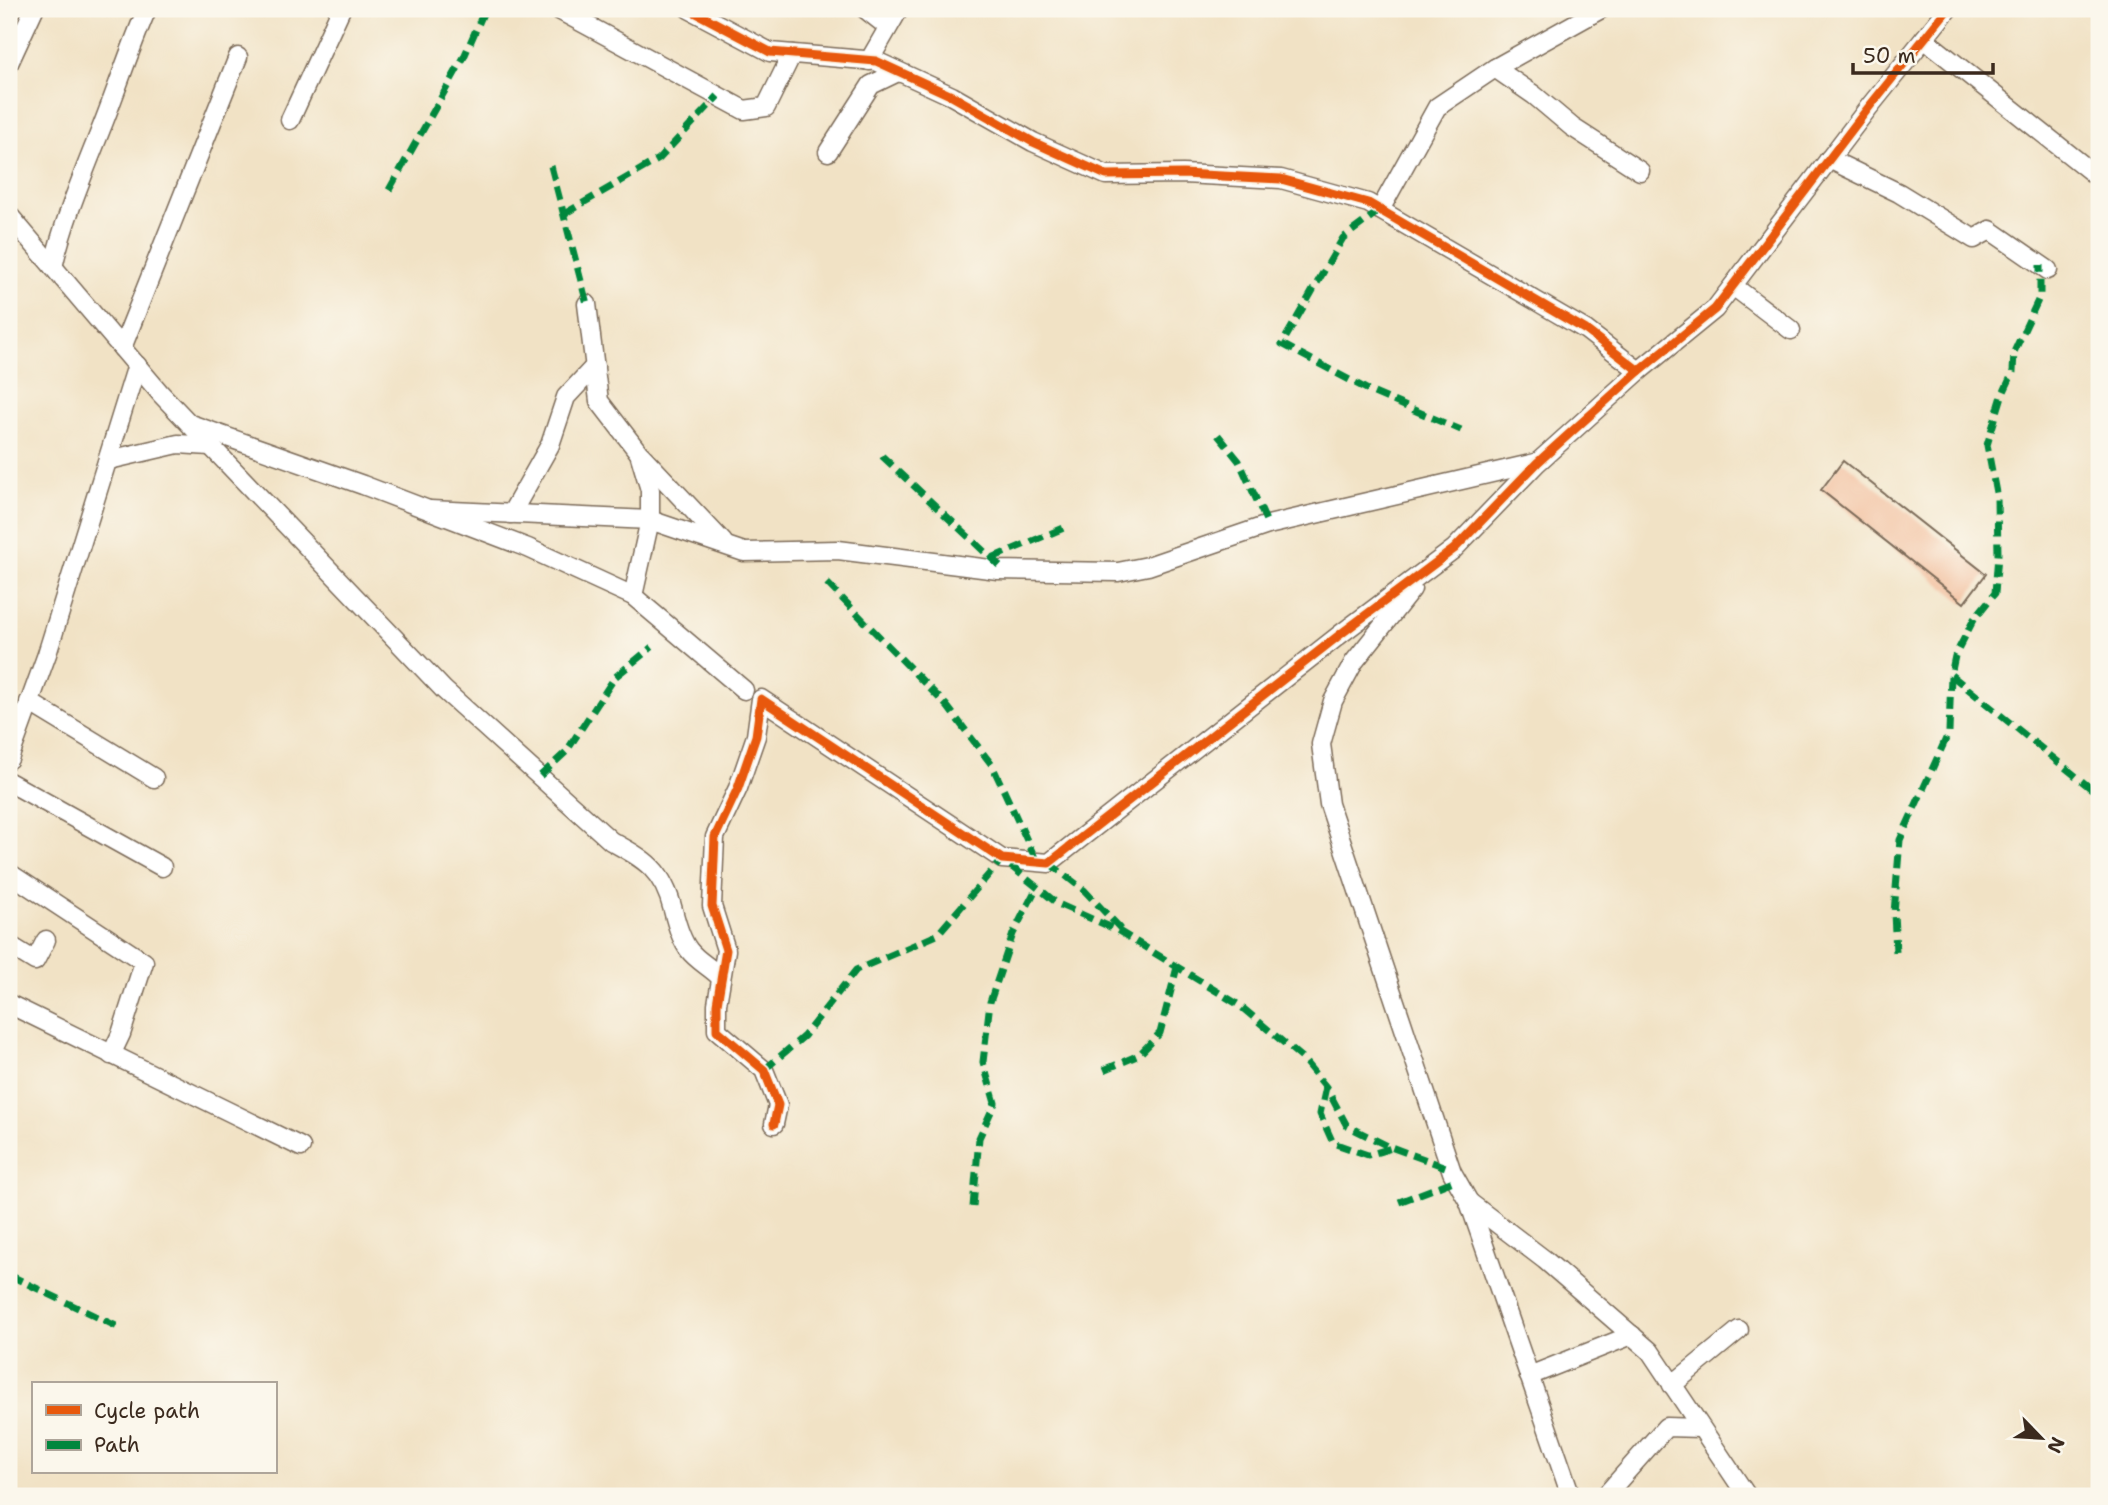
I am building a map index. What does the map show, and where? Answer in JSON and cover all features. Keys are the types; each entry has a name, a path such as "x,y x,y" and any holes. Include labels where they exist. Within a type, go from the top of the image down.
{"street":[{"path":"9,63 34,9"},
{"path":"53,267 61,233 117,89 126,58 148,9"},
{"path":"290,120 341,9"},
{"path":"557,9 744,110 766,107 792,54"},
{"path":"689,9 770,52 876,61 952,96 1033,142 1106,175 1182,174 1281,179 1368,203 1586,330 1639,371"},
{"path":"865,9 888,27"},
{"path":"869,61 899,9"},
{"path":"1380,210 1437,107 1494,68 1601,9"},
{"path":"774,1124 778,1105 764,1070 717,1030 717,1004 726,950 712,906 715,837 738,788 755,736 761,699 1002,859 1049,863 1454,549 1537,463 1639,371 1715,309 1948,9"},
{"path":"1924,39 2099,178"},
{"path":"122,348 238,57"},
{"path":"1494,68 1534,95 1572,127 1640,171"},
{"path":"828,152 871,85 898,72"},
{"path":"1829,159 1899,193 1974,239 1990,230 2048,270"},
{"path":"9,215 210,446 444,690 611,841 641,858 657,872 668,890 675,918 689,950 721,978"},
{"path":"1733,286 1791,330"},
{"path":"587,304 599,401 639,453 727,545"},
{"path":"9,759 47,654 137,365"},
{"path":"511,514 551,445 566,397 594,366"},
{"path":"190,424 528,548 633,596 744,690"},
{"path":"109,460 178,444 210,446"},
{"path":"633,596 650,520 649,490 639,453"},
{"path":"430,510 650,520 744,552 838,550 998,570 1118,572 1148,566 1268,525 1537,463"},
{"path":"1429,568 1354,662 1333,701 1321,744 1329,804 1452,1172 1469,1202 1571,1496"},
{"path":"29,702 155,778"},
{"path":"9,782 162,867"},
{"path":"9,873 144,962 121,1034 111,1055"},
{"path":"9,945 35,961 46,940"},
{"path":"9,1004 301,1147"},
{"path":"1469,1202 1545,1260 1650,1351 1747,1496"},
{"path":"1672,1385 1739,1330"},
{"path":"1529,1376 1632,1335"},
{"path":"1605,1496 1665,1427 1700,1428"}],"building":[{"path":"1843,461 1986,574 1964,603 1821,490"}],"marked path":[{"path":"389,190 464,57 485,9"},
{"path":"564,214 659,159 718,96"},
{"path":"551,166 587,304"},
{"path":"1380,210 1343,238 1282,344 1374,393 1461,430"},
{"path":"1896,952 1894,913 1900,840 1949,732 1951,675 1955,656 1974,619 1995,593 1998,555 1997,498 1987,445 2002,396 2013,372 2014,352 2040,296 2040,265"},
{"path":"1218,435 1239,461 1268,525"},
{"path":"882,456 1004,570"},
{"path":"992,558 1066,527"},
{"path":"827,583 947,706 992,765 1037,862"},
{"path":"540,776 566,752 615,677 652,647"},
{"path":"1951,675 2099,795"},
{"path":"764,1070 804,1036 856,970 937,935 1002,859 1058,904 1117,930 1239,1005 1302,1058 1326,1087 1347,1126 1388,1146 1451,1169"},
{"path":"1049,863 1084,890 1121,929"},
{"path":"973,1207 979,1138 995,1103 983,1062 990,1002 1013,934 1037,887"},
{"path":"1104,1070 1139,1055 1160,1033 1177,967"},
{"path":"1326,1087 1320,1114 1333,1143 1368,1155 1392,1148"},
{"path":"1399,1202 1456,1180"},
{"path":"9,1275 118,1327"}],"cycle path":[{"path":"689,9 770,52 876,61 952,96 1033,142 1106,175 1183,174 1281,179 1368,203 1586,330 1639,371 1715,309 1869,107 1948,9"},
{"path":"774,1124 778,1105 764,1070 717,1030 717,1004 726,950 712,906 715,837 738,788 756,736 761,699 1002,859 1049,863 1342,633 1454,549 1537,463 1639,371"}]}
